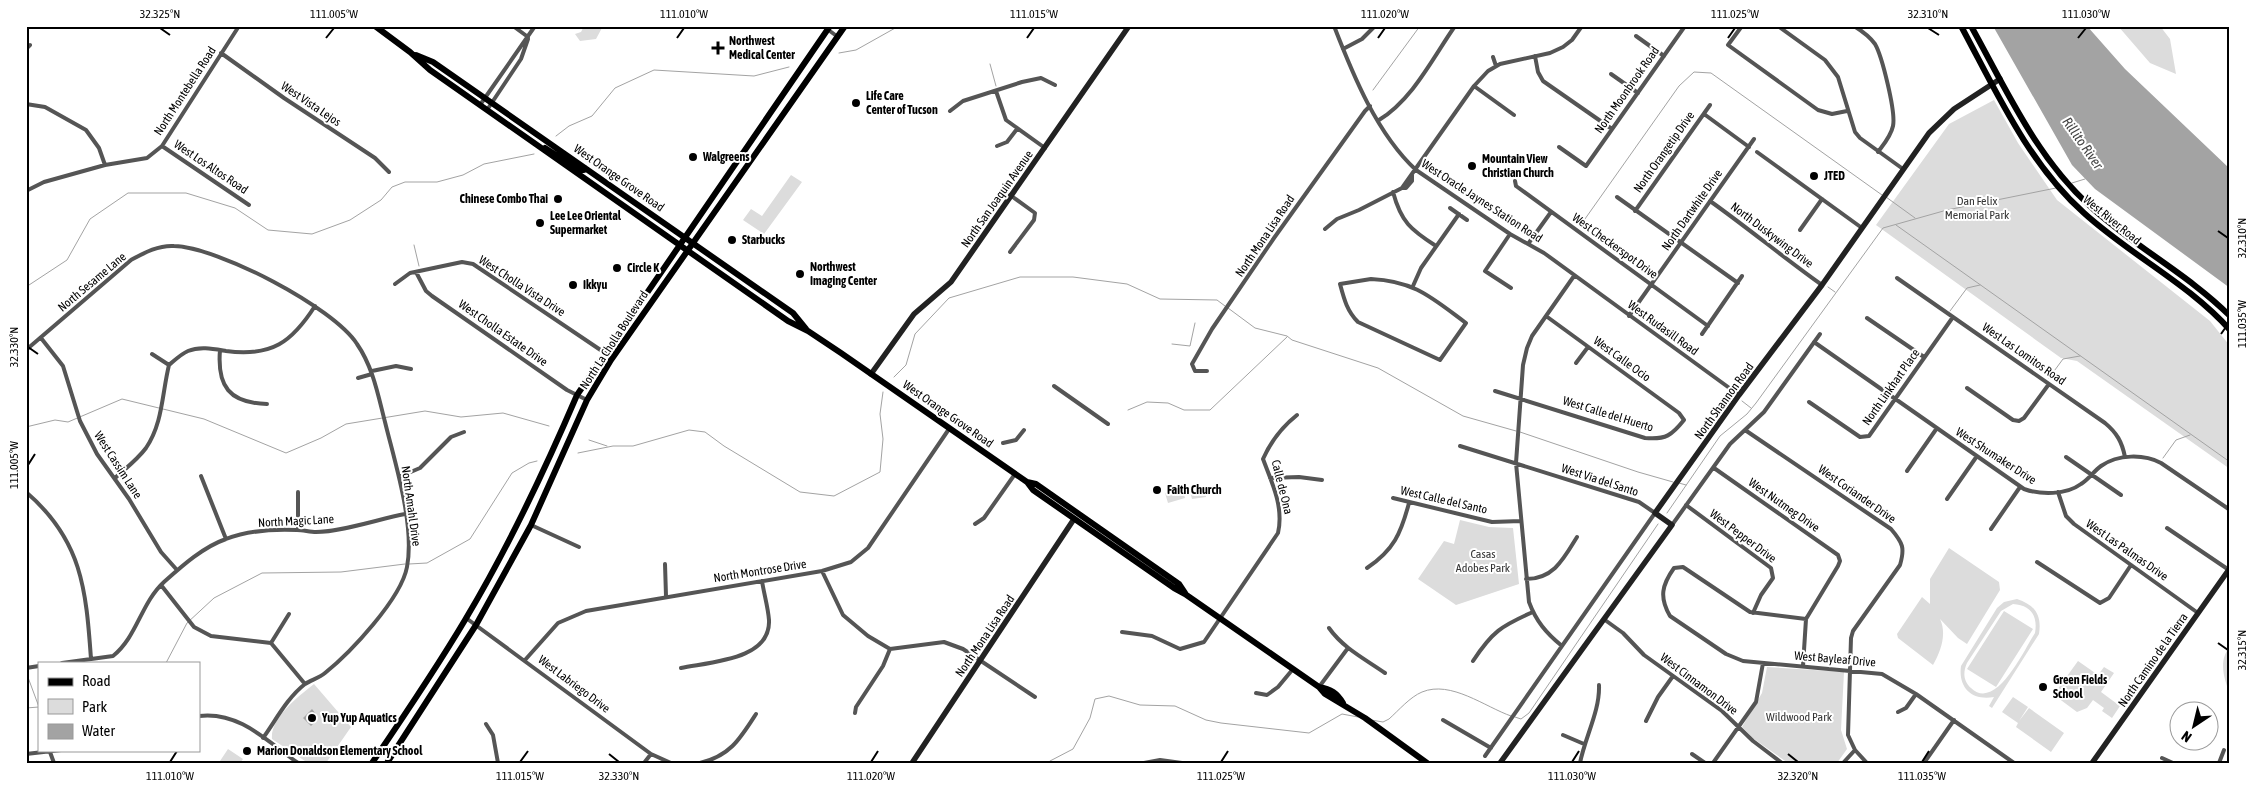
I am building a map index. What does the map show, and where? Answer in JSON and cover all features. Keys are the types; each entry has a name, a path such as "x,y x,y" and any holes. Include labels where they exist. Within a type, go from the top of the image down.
{"main road":[{"name":"West Orange Grove Road","path":"375,26 410,52 430,70 687,251 788,321 808,331 871,374 1027,482 1033,490 1074,519 1319,687 1329,689 1338,695 1343,703 1426,762 1432,763"},
{"name":"North La Cholla Boulevard","path":"387,763 476,625 531,525 588,400 611,360 845,26"},
{"name":"West River Road","path":"1961,26 2033,154 2064,194 2084,214 2200,301 2229,328"},
{"name":"West River Road","path":"1971,26 2039,147 2064,180 2116,228 2200,290 2230,316"},
{"name":"North La Cholla Boulevard","path":"372,763 466,618 550,457 577,395 684,237 759,131 827,27"},
{"name":"West Orange Grove Road","path":"410,52 433,62 794,313 808,331"},
{"path":"536,145 555,153 579,170 584,170 585,168"},
{"name":"West Orange Grove Road","path":"1027,482 1036,484 1179,584 1185,594"}],"street":[{"name":"North Montebella Road","path":"26,192 44,182 105,166 147,158 162,146 239,26"},
{"path":"513,26 528,37"},
{"path":"480,105 535,26"},
{"name":"North San Joaquin Avenue","path":"871,374 914,314 950,282 1129,26"},
{"name":"West Oracle Jaynes Station Road","path":"1334,26 1370,106 1402,158 1416,170 1574,276"},
{"path":"1343,49 1362,39 1375,26"},
{"path":"1378,120 1392,112 1404,100 1455,26"},
{"path":"1326,229 1337,219 1393,192 1406,188 1412,181 1412,175 1474,86 1486,73 1496,66 1563,48 1572,40 1582,26"},
{"name":"North Moonbrook Road","path":"1559,147 1586,166 1685,26"},
{"path":"1742,26 1728,45 1818,110 1832,114 1848,111"},
{"path":"1778,26 1828,63 1838,77 1855,132 1878,152 1903,169"},
{"path":"1855,26 1873,41 1878,49 1893,109 1893,127 1890,136 1878,152"},
{"path":"827,27 838,37"},
{"path":"1636,36 1664,56"},
{"path":"487,110 521,59 528,37"},
{"path":"26,49 30,45"},
{"name":"West Vista Lejos","path":"221,53 332,131 375,158 389,172"},
{"path":"1534,56 1538,72 1543,81 1612,129"},
{"path":"1493,57 1496,66"},
{"path":"1612,74 1638,93"},
{"path":"950,111 963,101 1040,78 1055,86"},
{"name":"North Shannon Road","path":"1485,756 1654,513 1739,395 1822,285 1929,133 1954,109 2000,79"},
{"path":"1474,86 1514,115"},
{"path":"996,91 1006,120 1045,148"},
{"path":"26,104 45,107 86,130 99,148 105,166"},
{"name":"North Orangetip Drive","path":"1635,210 1710,105"},
{"name":"North Mona Lisa Road","path":"1206,371 1196,371 1192,364 1212,330 1332,156 1370,106"},
{"path":"1704,114 1749,147"},
{"path":"997,146 1007,142 1017,129"},
{"name":"North Dartwhite Drive","path":"1629,316 1754,139"},
{"name":"West Los Altos Road","path":"162,146 248,205"},
{"path":"1757,152 1862,228"},
{"name":"West Checkerspot Drive","path":"1515,181 1516,186 1708,326"},
{"path":"1393,192 1404,221 1414,232 1436,246"},
{"path":"1010,195 1036,213 1034,220 1010,252"},
{"path":"1617,197 1738,283"},
{"path":"1800,230 1822,199"},
{"name":"North Duskywing Drive","path":"1710,201 1760,236 1778,253 1822,285"},
{"path":"1450,208 1467,220"},
{"path":"1528,244 1552,212"},
{"path":"1413,286 1436,246 1459,214"},
{"path":"1510,234 1485,271 1511,288"},
{"name":"North Sesame Lane","path":"26,350 131,260 151,249 174,246 204,252 269,279 315,306"},
{"name":"West Cholla Vista Drive","path":"396,284 404,276 416,272 462,262 473,264 605,354"},
{"name":"West Cholla Estate Drive","path":"416,272 426,291 432,296 577,395 588,400"},
{"path":"1562,646 1543,628 1529,602 1516,464 1523,365 1527,348 1546,316 1574,276"},
{"name":"West Rudasill Road","path":"1574,276 1739,395"},
{"path":"1702,334 1742,276"},
{"name":"West Las Lomitos Road","path":"1897,278 2115,431 2121,441 2125,457"},
{"path":"1371,279 1390,280 1413,286 1466,323 1440,360 1358,322 1345,305 1340,284 1371,279"},
{"path":"115,478 145,449 155,432 161,412 163,388 169,365 188,351 201,348 243,353 259,352 276,346 292,337 315,306"},
{"name":"North Amahl Drive","path":"263,738 290,699 305,684 323,675 382,615 398,592 407,568 409,543 399,477 372,373 357,343 342,325 315,306"},
{"name":"West Calle Ocio","path":"1546,316 1679,413 1684,420"},
{"name":"North Linkhart Place","path":"1810,402 1866,439 1953,317"},
{"path":"1867,318 1924,357"},
{"path":"1500,763 1605,620 1730,444 1764,412 1820,334"},
{"name":"West Cassim Lane","path":"41,338 63,366 80,421 97,454 115,478 160,552 177,570"},
{"name":"West Shumaker Drive","path":"1814,342 2020,486 2037,494 2058,492 2081,484 2103,465 2125,457 2152,458 2230,510"},
{"path":"1576,363 1588,347"},
{"path":"220,350 220,378 228,389 243,402 267,404"},
{"path":"152,354 169,365"},
{"path":"358,378 396,366 411,369"},
{"path":"1967,388 2013,420 2020,422 2048,384"},
{"path":"1054,386 1108,424"},
{"name":"West Calle del Huerto","path":"1495,391 1645,438 1658,439 1668,436 1684,420"},
{"name":"Calle de Ona","path":"1122,632 1152,636 1180,649 1204,642 1278,533 1281,520 1280,512 1264,459 1268,449 1283,427 1297,415"},
{"path":"1907,471 1937,428"},
{"name":"North Montrose Drive","path":"525,660 558,623 586,610 822,571 851,562 868,548 949,429"},
{"path":"1003,443 1016,440 1024,430"},
{"name":"West Coriander Drive","path":"1746,430 1891,530 1900,540 1904,552 1900,565 1851,638 1848,735 1855,750 1867,763"},
{"path":"399,477 420,468 451,437 464,432"},
{"name":"West Via del Santo","path":"1460,446 1639,502 1672,525"},
{"path":"1947,499 1977,456"},
{"path":"2066,457 2121,495"},
{"name":"West Nutmeg Drive","path":"1714,468 1833,551 1841,560 1806,619"},
{"path":"975,524 984,518 1015,474"},
{"path":"201,476 226,539"},
{"path":"1270,478 1299,477 1322,480"},
{"path":"1990,528 2020,486"},
{"path":"26,492 50,514 64,534 76,559 88,616 91,659"},
{"path":"298,492 298,530"},
{"name":"West Las Palmas Drive","path":"2058,492 2066,516 2074,524 2198,613"},
{"name":"West Calle del Santo","path":"1393,498 1492,522 1521,521"},
{"path":"1367,568 1382,558 1402,530 1409,503"},
{"name":"West Pepper Drive","path":"1686,506 1771,568 1775,573 1760,595 1753,613"},
{"name":"North Magic Lane","path":"69,662 113,656 120,651 146,603 161,585 190,560 226,539 265,531 298,530 315,532 337,529 405,514"},
{"name":"North Mona Lisa Road","path":"912,763 1074,519"},
{"path":"531,525 579,547"},
{"path":"2167,528 2229,569"},
{"path":"1526,579 1542,578 1552,572 1578,537"},
{"path":"1681,561 1681,567 1740,607 1753,613 1806,619 1802,666"},
{"path":"2037,562 2102,605 2131,565"},
{"path":"665,564 666,596"},
{"name":"West Bayleaf Drive","path":"1681,567 1674,568 1663,585 1664,606 1670,616 1726,654 1743,661 1882,674 1916,694 2014,763"},
{"name":"North Camino de la Tierra","path":"2092,763 2229,569"},
{"path":"822,571 843,614 868,636 890,649 944,642 962,649 1035,697"},
{"path":"681,668 742,655 752,651 761,644 767,633 769,621 762,581"},
{"path":"161,585 194,627 212,636 271,643 305,684"},
{"path":"1473,661 1487,640 1499,629 1533,612"},
{"path":"271,643 289,614"},
{"name":"West Labriego Drive","path":"466,618 651,754 671,763"},
{"name":"West Cinnamon Drive","path":"1605,620 1623,633 1644,655 1722,711 1752,741 1779,762"},
{"path":"1329,628 1348,648 1385,673"},
{"path":"1319,687 1348,648"},
{"path":"855,713 856,706 883,666 890,649"},
{"path":"1713,763 1756,702 1764,663"},
{"path":"1256,693 1267,695 1278,687 1293,669"},
{"path":"1646,720 1673,676"},
{"path":"1580,763 1584,744 1600,697 1599,685"},
{"path":"1898,712 1906,708 1916,694"},
{"path":"700,763 722,756 741,737 756,714"},
{"path":"200,716 225,716 243,724 298,763"},
{"path":"1443,720 1491,748"},
{"path":"1924,763 1954,720"},
{"path":"486,724 493,735 498,763"},
{"path":"1563,735 1584,744"},
{"path":"1843,763 1855,750"},
{"path":"2219,763 2224,750"},
{"path":"26,754 50,752 54,763"},
{"path":"644,763 651,754"},
{"path":"1692,754 1705,763"},
{"path":"2157,761 2161,756 2173,763"},
{"path":"1144,763 1160,760 1182,763"}],"green space":[{"path":"584,26 603,26 596,39 580,41 575,34 581,32"},
{"path":"2118,26 2160,26 2170,39 2176,74 2150,63"},
{"name":"Dan Felix Memorial Park","path":"1994,100 2018,143 2057,200 2210,321 2230,346 2230,469 2077,361 2061,358 1876,225 1949,124"},
{"path":"791,175 802,182 764,234 743,220 751,209 762,216"},
{"path":"1205,487 1206,497 1192,499 1189,488"},
{"path":"1182,488 1185,498 1168,503 1165,493"},
{"name":"Casas Adobes Park","path":"1460,520 1489,527 1513,528 1519,584 1456,605 1418,579 1444,541 1454,544"},
{"path":"1949,548 1999,582 2000,590 1967,644 1958,638 1940,619 1943,636 1933,665 1898,638 1897,634 1922,597 1930,604 1930,579"},
{"path":"2017,599 2028,604 2036,612 2040,627 2039,634 1992,708 1989,706 1994,697 1986,698 1973,695 1964,687 1961,666 1997,608 2004,602","holes":["2013,604 2029,609 2032,613 2036,627 2035,633 2017,664 1999,686 1990,692 1980,693 1971,688 1966,682 1964,673 1967,663 2001,611"]},
{"path":"2004,611 2033,629 1996,687 1967,669"},
{"path":"2230,647 2230,694 2224,676 2223,664 2226,652"},
{"path":"2078,661 2098,675 2104,667 2114,673 2101,692 2120,706 2112,718 2102,711 2104,708 2093,700 2087,708 2077,712 2058,698 2057,690"},
{"name":"Wildwood Park","path":"1767,667 1844,672 1841,730 1847,749 1837,763 1788,763 1754,739 1742,727 1762,693"},
{"name":"Yup Yup Aquatics","path":"314,684 351,727 326,763 308,763 272,739 273,731 280,716"},
{"path":"2013,697 2028,707 2019,721 2029,708 2064,733 2051,752 2016,727 2018,723 2002,712"},
{"path":"228,749 243,759 240,763 223,763 220,761"}],"water":[{"name":"Rillito River","path":"1993,26 2087,26 2125,69 2229,168 2230,288 2095,189 2072,165"},
{"path":"312,709 316,714 312,718 315,722 311,726 303,718"}],"waterway":[{"path":"839,53 856,50 897,27 917,26"},
{"path":"1373,90 1420,26"},
{"path":"990,64 996,86"},
{"path":"556,136 569,126 592,116 615,88 654,70 754,76 789,67"},
{"path":"1580,226 1679,86 1694,72 1711,73 1882,195"},
{"path":"26,287 67,260 90,219 128,193 186,193 235,208 268,230 312,234 350,220 381,200 392,187 405,182 437,182 463,175 484,164 534,154"},
{"path":"2072,183 2085,179"},
{"path":"1667,513 1720,436 1747,414 1756,403 1883,228 1947,210 2056,188"},
{"path":"1886,197 1915,218"},
{"path":"1896,225 2230,462"},
{"path":"414,245 419,266"},
{"path":"894,377 906,365 915,334 949,298 1020,277 1073,277 1127,284 1160,299 1217,300 1225,306"},
{"path":"1950,311 1967,288 1980,285"},
{"path":"1828,287 1835,292"},
{"path":"1228,308 1255,328 1287,336 1292,340 1378,368 1463,416 1516,431"},
{"path":"1172,344 1190,346 1195,323"},
{"path":"1128,410 1147,402 1168,403 1184,410 1210,410 1287,337"},
{"path":"2049,378 2063,359 2080,356"},
{"path":"578,453 613,446 633,446 689,430 705,432 724,446 800,492 834,496 880,472 883,439 880,414 883,392"},
{"path":"26,427 55,420 68,422 122,399 204,419 286,453 321,438 346,424 425,411 461,417 503,413 549,426"},
{"path":"1742,401 1751,408"},
{"path":"1520,432 1673,482"},
{"path":"2163,458 2176,440 2190,435"},
{"path":"589,440 607,446"},
{"path":"409,564 427,563 470,539 512,473 529,463 537,461"},
{"path":"1679,483 1686,485"},
{"path":"1515,717 1521,719 1529,713 1658,524"},
{"path":"167,662 187,623 214,598 262,573 341,572 405,564"},
{"path":"26,672 38,704"},
{"path":"1371,720 1383,722 1389,719 1413,697 1433,689 1444,689 1468,696 1511,716"},
{"path":"1050,761 1073,749 1090,718 1095,699 1109,696 1140,705 1175,706 1206,720 1221,723 1309,733 1342,714 1358,717"},
{"path":"26,708 38,707"}],"place":[{"name":"Northwest Medical Center","path":"718,48"},
{"name":"Life Care Center of Tucson","path":"856,103"},
{"name":"Walgreens","path":"693,157"},
{"name":"Mountain View Christian Church","path":"1472,166"},
{"name":"JTED","path":"1814,176"},
{"name":"Chinese Combo Thai","path":"558,199"},
{"name":"Lee Lee Oriental Supermarket","path":"540,223"},
{"name":"Starbucks","path":"732,240"},
{"name":"Circle K","path":"617,268"},
{"name":"Northwest Imaging Center","path":"800,274"},
{"name":"Ikkyu","path":"573,285"},
{"name":"Faith Church","path":"1157,490"},
{"name":"Green Fields School","path":"2043,687"},
{"name":"Yup Yup Aquatics","path":"312,718"},
{"name":"Marion Donaldson Elementary School","path":"247,751"}]}
